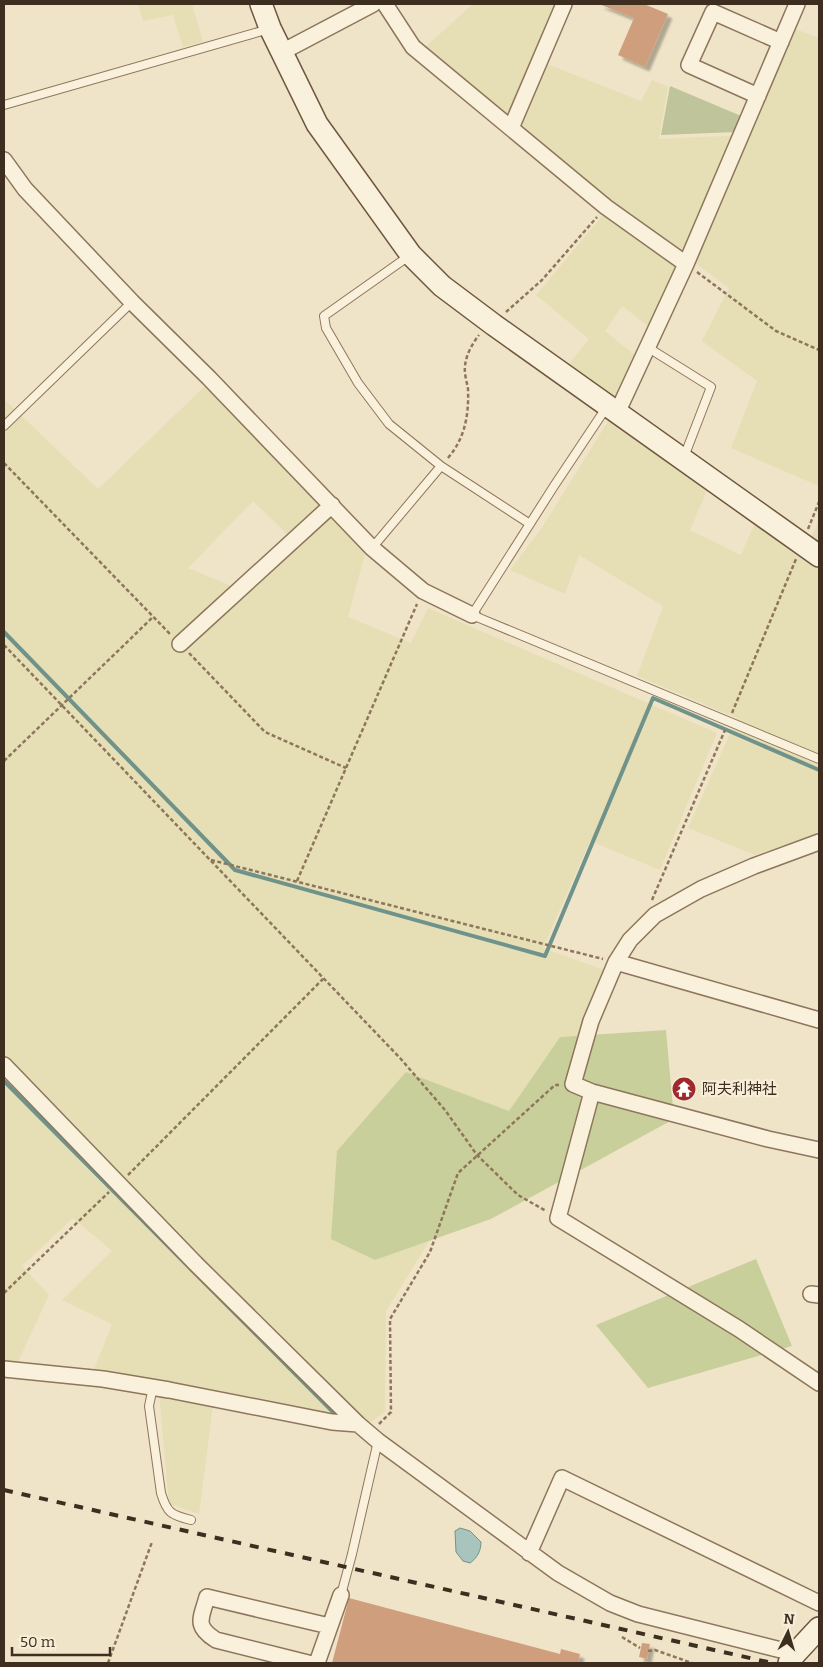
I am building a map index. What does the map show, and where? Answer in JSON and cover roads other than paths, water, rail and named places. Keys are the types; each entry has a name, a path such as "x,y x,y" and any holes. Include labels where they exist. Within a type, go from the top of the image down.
{"street":[{"path":"261,4 270,28 317,124 411,254 442,286 819,556"},
{"path":"282,52 373,4"},
{"path":"385,4 413,47 606,206 686,264"},
{"path":"511,128 564,4"},
{"path":"612,409 647,347 686,264 797,4"},
{"path":"758,96 689,65 713,12 781,42"},
{"path":"4,160 26,189 132,302 209,378 372,548 423,591 472,615"},
{"path":"180,644 332,505"},
{"path":"819,842 754,866 701,889 655,915 630,940 616,962 591,1021 573,1084 592,1092 768,1139 819,1150"},
{"path":"616,962 819,1020"},
{"path":"4,1065 203,1271 369,1433 529,1553 558,1574 610,1603 638,1614 789,1652 792,1659 818,1629 819,1602 562,1478 529,1553"},
{"path":"592,1092 558,1218 739,1329 819,1383"},
{"path":"4,1369 103,1379 153,1387 332,1422 369,1433"},
{"path":"317,1663 341,1595"},
{"path":"308,1663 216,1640 205,1633 200,1622 206,1597 329,1626"}],"lane":[{"path":"4,105 270,28"},
{"path":"411,254 324,316 326,328 358,383 389,424 442,466 530,524"},
{"path":"4,426 132,302"},
{"path":"647,347 711,388 683,459"},
{"path":"612,409 530,524 472,615 819,759"},
{"path":"372,548 442,466"},
{"path":"153,1387 149,1406 162,1499 171,1514 191,1520"},
{"path":"341,1595 352,1554 369,1433"}],"water":[{"path":"460,1528 470,1531 481,1542 478,1554 470,1563 463,1561 456,1552 455,1531"}],"waterway":[{"path":"4,632 235,870 545,956 653,698 819,770"},
{"path":"4,1081 333,1412"}],"railway":[{"path":"4,1490 772,1663"}],"place":[{"name":"阿夫利神社","path":"684,1089"}]}
